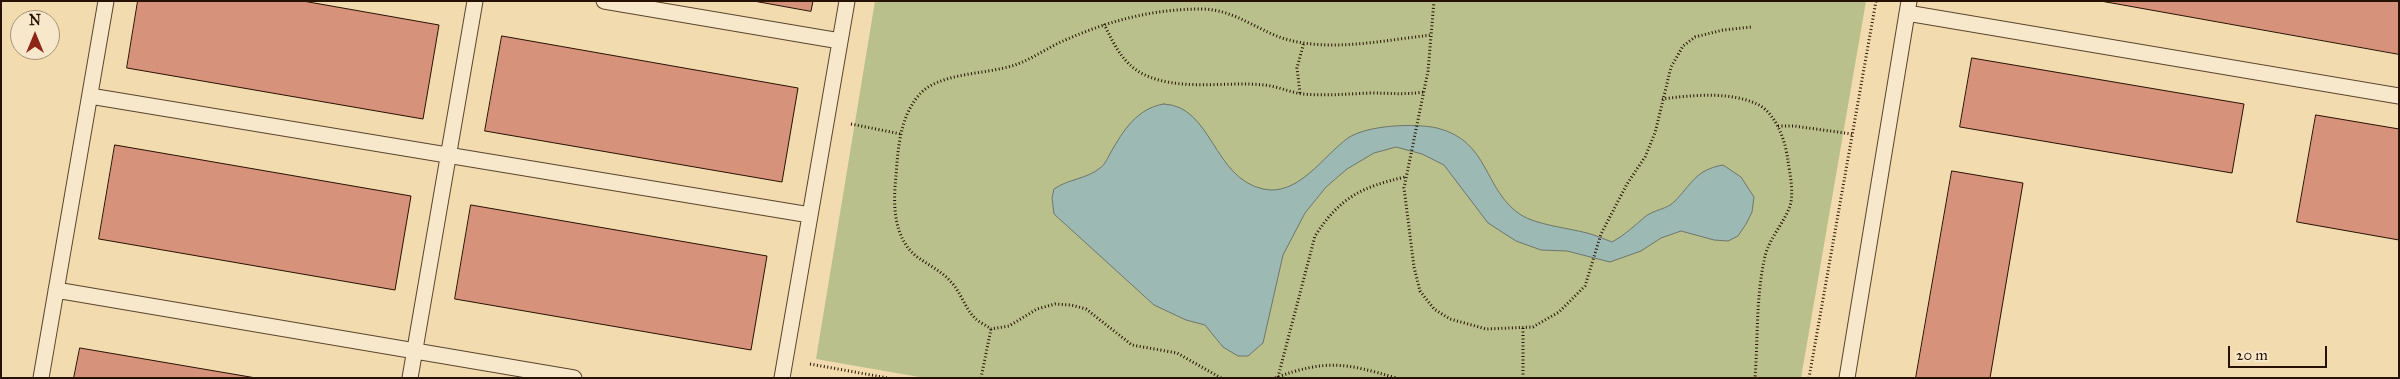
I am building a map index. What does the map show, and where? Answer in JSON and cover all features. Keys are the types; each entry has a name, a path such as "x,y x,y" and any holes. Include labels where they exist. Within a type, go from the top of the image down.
{"lane":[{"path":"41,378 106,1"},
{"path":"410,378 474,1"},
{"path":"604,1 840,41"},
{"path":"782,378 847,1"},
{"path":"1846,378 1908,7 2399,96"},
{"path":"90,96 810,215"},
{"path":"56,290 574,378"}],"path":[{"path":"1434,1 1432,35 1424,92 1408,158 1404,188 1408,232 1420,291 1434,309 1450,320 1486,329 1533,327 1559,312 1584,286 1601,234 1627,184 1645,157 1655,133 1671,67 1683,46 1695,37 1723,30 1751,27"},
{"path":"1809,378 1876,1"},
{"path":"1221,378 1177,353 1132,345 1086,309 1071,305 1055,304 1037,309 1009,326 991,329 974,318 954,284 941,272 916,256 902,241 897,221 895,187 901,134 909,110 919,95 933,83 953,77 986,73 1017,64 1061,42 1104,24 1131,16 1164,10 1203,9 1226,12 1282,38 1326,45 1432,35"},
{"path":"1104,24 1119,54 1132,67 1146,75 1178,83 1266,85 1300,94 1372,93 1400,95 1424,92"},
{"path":"1300,94 1297,68 1304,42"},
{"path":"1662,99 1706,95 1732,98 1761,106 1778,126 1786,142 1791,180 1790,205 1764,258 1759,292 1754,378"},
{"path":"848,134 851,114"},
{"path":"849,124 901,134"},
{"path":"1778,126 1794,126 1852,134"},
{"path":"1276,377 1316,236 1328,216 1345,199 1367,187 1406,177"},
{"path":"1523,328 1524,378"},
{"path":"982,378 991,329"},
{"path":"807,364 888,378"},
{"path":"1276,377 1302,368 1324,364 1341,364 1396,378"}],"green space":[{"path":"875,1 1866,1 1801,378 925,378 816,359"}],"water":[{"path":"1164,104 1180,108 1193,117 1233,171 1246,182 1263,189 1276,190 1288,187 1299,181 1348,138 1356,134 1391,126 1428,126 1454,134 1467,144 1485,167 1499,193 1521,215 1535,221 1587,233 1612,242 1646,216 1671,204 1700,174 1706,170 1723,165 1741,177 1754,197 1752,212 1738,236 1728,241 1714,240 1681,231 1661,238 1641,251 1610,262 1567,251 1541,250 1516,241 1488,223 1444,165 1422,154 1396,147 1374,153 1347,169 1326,187 1305,213 1283,255 1263,343 1248,356 1238,356 1223,347 1205,325 1186,320 1154,305 1054,214 1052,198 1054,189 1089,175 1102,167 1132,122 1146,110"}],"building":[{"path":"138,1 303,1 439,25 423,119 127,68"},
{"path":"754,1 813,1 811,11"},
{"path":"2101,1 2399,1 2399,54"},
{"path":"502,36 798,88 782,182 485,131"},
{"path":"1972,58 2244,104 2232,173 1960,127"},
{"path":"2316,115 2399,129 2399,240 2297,222"},
{"path":"115,145 411,196 395,290 99,239"},
{"path":"1952,171 2023,183 1990,378 1916,378"},
{"path":"471,205 767,256 751,350 455,299"},
{"path":"80,348 256,378 74,378"}]}
